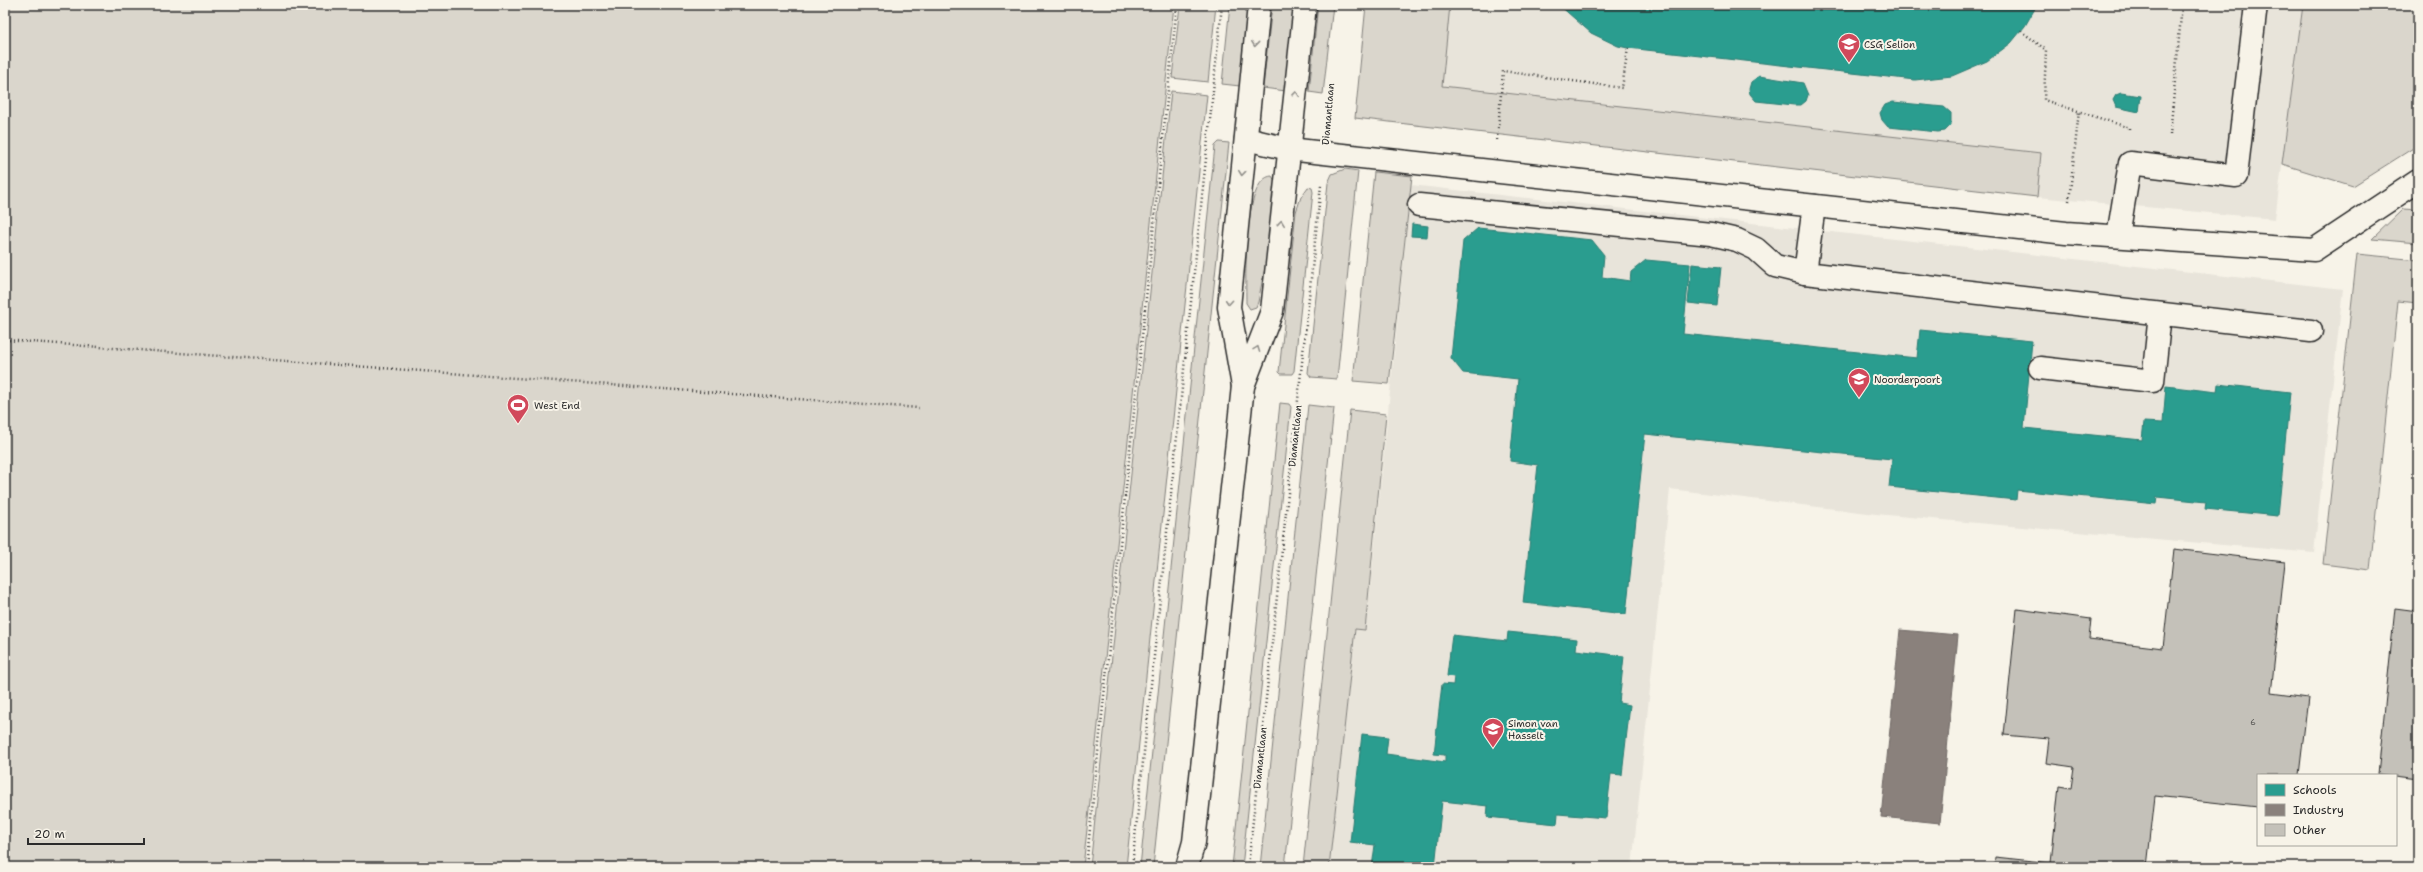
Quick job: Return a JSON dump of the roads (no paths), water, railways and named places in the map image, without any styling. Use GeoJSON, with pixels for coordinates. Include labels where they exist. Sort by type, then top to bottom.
{"type":"FeatureCollection","features":[{"type":"Feature","properties":{"kind":"street"},"geometry":{"type":"LineString","coordinates":[[1243,386],[1229,307],[1259,5]]}},
{"type":"Feature","properties":{"kind":"street"},"geometry":{"type":"LineString","coordinates":[[1187,867],[1194,842],[1243,386],[1272,311],[1305,5]]}},
{"type":"Feature","properties":{"kind":"street"},"geometry":{"type":"LineString","coordinates":[[2118,236],[2130,163],[2236,176],[2256,5]]}},
{"type":"Feature","properties":{"kind":"street"},"geometry":{"type":"LineString","coordinates":[[1246,139],[1289,149],[2066,233],[2314,250],[2418,181]]}},
{"type":"Feature","properties":{"kind":"street"},"geometry":{"type":"LineString","coordinates":[[1419,205],[1710,234],[1737,240],[1756,249],[1774,266],[1805,274],[2312,332]]}},
{"type":"Feature","properties":{"kind":"street"},"geometry":{"type":"LineString","coordinates":[[1805,274],[1814,206]]}},
{"type":"Feature","properties":{"kind":"street"},"geometry":{"type":"LineString","coordinates":[[2040,368],[2153,381],[2160,314]]}},
{"type":"Feature","properties":{"kind":"street"},"geometry":{"type":"LineString","coordinates":[[1194,842],[1197,867]]}},
{"type":"Feature","properties":{"kind":"place","name":"CSG Selion"},"geometry":{"type":"Point","coordinates":[1849,64]}},
{"type":"Feature","properties":{"kind":"place","name":"Noorderpoort"},"geometry":{"type":"Point","coordinates":[1859,398]}},
{"type":"Feature","properties":{"kind":"place","name":"West End"},"geometry":{"type":"Point","coordinates":[518,424]}},
{"type":"Feature","properties":{"kind":"place","name":"Simon van Hasselt"},"geometry":{"type":"Point","coordinates":[1493,748]}}]}
